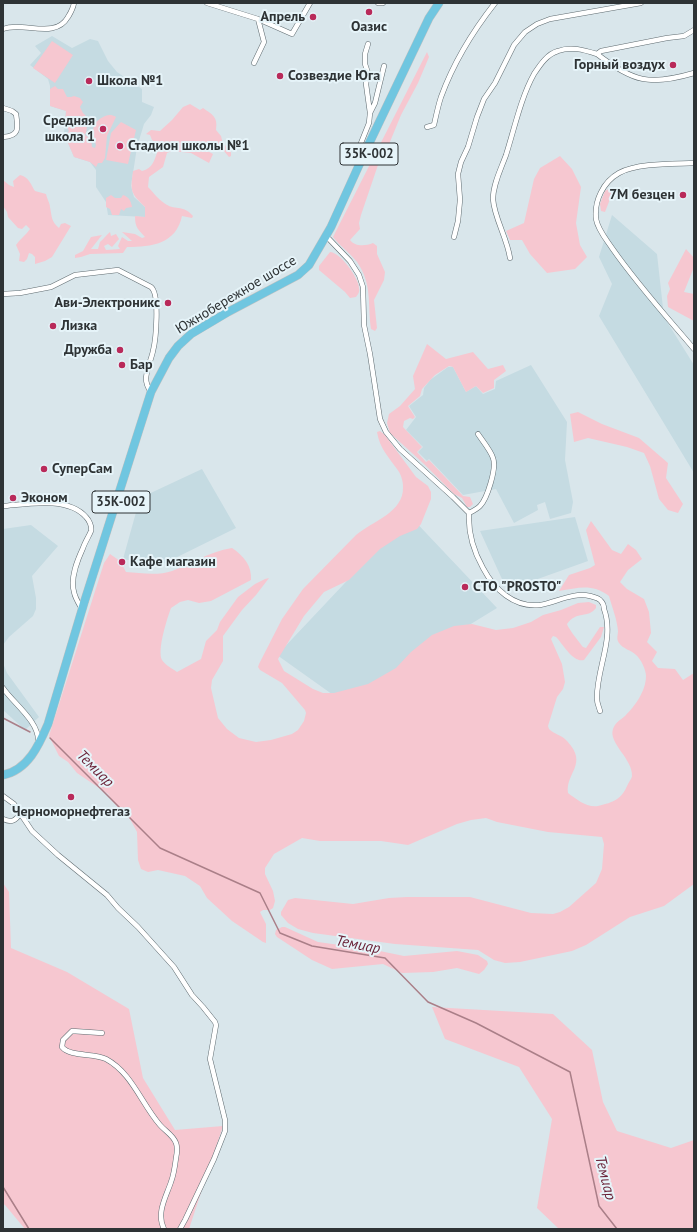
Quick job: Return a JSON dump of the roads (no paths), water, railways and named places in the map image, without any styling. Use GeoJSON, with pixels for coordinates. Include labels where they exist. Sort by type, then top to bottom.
{"type":"FeatureCollection","features":[{"type":"Feature","properties":{"kind":"highway","name":"Южнобережное шоссе"},"geometry":{"type":"LineString","coordinates":[[3,776],[20,768],[39,746],[50,716],[153,393],[169,358],[178,346],[191,334],[228,312],[298,275],[309,265],[331,227],[429,18],[439,3]]}},
{"type":"Feature","properties":{"kind":"highway","name":"Южнобережное шоссе"},"geometry":{"type":"LineString","coordinates":[[153,393],[172,358],[190,338],[300,278],[312,268],[330,238],[425,34],[442,3]]}},
{"type":"Feature","properties":{"kind":"street"},"geometry":{"type":"LineString","coordinates":[[3,29],[17,26],[38,29],[58,27],[65,23],[74,3]]}},
{"type":"Feature","properties":{"kind":"street"},"geometry":{"type":"LineString","coordinates":[[207,3],[212,6],[258,19],[292,34],[310,3]]}},
{"type":"Feature","properties":{"kind":"street"},"geometry":{"type":"LineString","coordinates":[[378,3],[383,3]]}},
{"type":"Feature","properties":{"kind":"street"},"geometry":{"type":"LineString","coordinates":[[427,127],[434,125],[440,98],[451,72],[495,3]]}},
{"type":"Feature","properties":{"kind":"street"},"geometry":{"type":"LineString","coordinates":[[454,237],[458,220],[460,200],[458,174],[461,162],[468,147],[484,100],[495,83],[514,45],[525,32],[537,24],[550,19],[641,3]]}},
{"type":"Feature","properties":{"kind":"street"},"geometry":{"type":"LineString","coordinates":[[254,63],[264,42],[258,19]]}},
{"type":"Feature","properties":{"kind":"street"},"geometry":{"type":"LineString","coordinates":[[596,54],[601,51],[684,36],[694,30]]}},
{"type":"Feature","properties":{"kind":"street"},"geometry":{"type":"LineString","coordinates":[[365,152],[359,148],[369,123],[370,113],[366,84],[368,73],[365,64],[365,54],[368,44]]}},
{"type":"Feature","properties":{"kind":"street"},"geometry":{"type":"LineString","coordinates":[[510,258],[504,232],[495,211],[493,198],[497,179],[528,86],[548,56],[557,51],[571,48],[596,54],[612,65],[639,79],[652,81],[666,80],[694,73]]}},
{"type":"Feature","properties":{"kind":"street"},"geometry":{"type":"LineString","coordinates":[[370,113],[375,103],[384,66]]}},
{"type":"Feature","properties":{"kind":"street"},"geometry":{"type":"LineString","coordinates":[[3,108],[16,114],[18,128],[12,136],[3,137]]}},
{"type":"Feature","properties":{"kind":"street"},"geometry":{"type":"LineString","coordinates":[[694,163],[635,168],[620,172],[611,179],[602,190],[596,204],[596,220],[600,232],[627,270],[694,349]]}},
{"type":"Feature","properties":{"kind":"street"},"geometry":{"type":"LineString","coordinates":[[330,238],[350,261],[359,275],[363,287],[364,325],[380,419],[386,432],[400,449],[469,513],[469,522],[477,558],[486,575],[498,589],[511,600],[526,605],[540,604],[568,597],[585,595],[595,597],[602,601],[608,627],[597,700],[600,711]]}},
{"type":"Feature","properties":{"kind":"street"},"geometry":{"type":"LineString","coordinates":[[3,294],[20,293],[51,287],[75,275],[118,270],[151,287],[154,289],[156,296],[155,338],[146,379],[148,387],[153,393]]}},
{"type":"Feature","properties":{"kind":"street"},"geometry":{"type":"LineString","coordinates":[[469,513],[480,507],[485,499],[494,466],[493,458],[478,434]]}},
{"type":"Feature","properties":{"kind":"street"},"geometry":{"type":"LineString","coordinates":[[3,506],[43,503],[60,504],[74,508],[83,513],[89,520],[91,530],[78,558],[72,582],[74,594],[84,610]]}},
{"type":"Feature","properties":{"kind":"street"},"geometry":{"type":"LineString","coordinates":[[3,688],[19,705],[37,730],[39,746]]}},
{"type":"Feature","properties":{"kind":"street"},"geometry":{"type":"LineString","coordinates":[[3,796],[14,804],[32,831],[58,855],[107,895],[138,927],[172,965],[192,995],[215,1022],[216,1025],[210,1059],[224,1120],[225,1131],[214,1159],[180,1229]]}},
{"type":"Feature","properties":{"kind":"street"},"geometry":{"type":"LineString","coordinates":[[3,820],[11,822],[14,821],[21,813]]}},
{"type":"Feature","properties":{"kind":"street"},"geometry":{"type":"LineString","coordinates":[[102,1033],[72,1031],[63,1040],[62,1047],[68,1052],[100,1056],[115,1065],[126,1075],[159,1125],[174,1139],[177,1149],[175,1169],[161,1213],[164,1229]]}},
{"type":"Feature","properties":{"kind":"waterway","name":"Темиар"},"geometry":{"type":"LineString","coordinates":[[3,718],[30,732]]}},
{"type":"Feature","properties":{"kind":"waterway","name":"Темиар"},"geometry":{"type":"LineString","coordinates":[[50,738],[160,848],[260,893],[280,933],[312,946],[385,958],[428,1002],[476,1023],[570,1072],[599,1206],[617,1229]]}},
{"type":"Feature","properties":{"kind":"waterway"},"geometry":{"type":"LineString","coordinates":[[3,1187],[29,1229]]}},
{"type":"Feature","properties":{"kind":"place","name":"Оазис"},"geometry":{"type":"Point","coordinates":[369,12]}},
{"type":"Feature","properties":{"kind":"place","name":"Апрель"},"geometry":{"type":"Point","coordinates":[313,17]}},
{"type":"Feature","properties":{"kind":"place","name":"Горный воздух"},"geometry":{"type":"Point","coordinates":[673,65]}},
{"type":"Feature","properties":{"kind":"place","name":"Созвездие Юга"},"geometry":{"type":"Point","coordinates":[280,76]}},
{"type":"Feature","properties":{"kind":"place","name":"Школа №1"},"geometry":{"type":"Point","coordinates":[89,81]}},
{"type":"Feature","properties":{"kind":"place","name":"Средняя школа 1"},"geometry":{"type":"Point","coordinates":[103,129]}},
{"type":"Feature","properties":{"kind":"place","name":"Стадион школы №1"},"geometry":{"type":"Point","coordinates":[120,146]}},
{"type":"Feature","properties":{"kind":"place","name":"7М безцен"},"geometry":{"type":"Point","coordinates":[683,195]}},
{"type":"Feature","properties":{"kind":"place","name":"Ави-Электроникс"},"geometry":{"type":"Point","coordinates":[168,303]}},
{"type":"Feature","properties":{"kind":"place","name":"Лизка"},"geometry":{"type":"Point","coordinates":[53,326]}},
{"type":"Feature","properties":{"kind":"place","name":"Дружба"},"geometry":{"type":"Point","coordinates":[120,350]}},
{"type":"Feature","properties":{"kind":"place","name":"Бар"},"geometry":{"type":"Point","coordinates":[122,365]}},
{"type":"Feature","properties":{"kind":"place","name":"СуперСам"},"geometry":{"type":"Point","coordinates":[44,469]}},
{"type":"Feature","properties":{"kind":"place","name":"Эконом"},"geometry":{"type":"Point","coordinates":[13,498]}},
{"type":"Feature","properties":{"kind":"place","name":"Кафе магазин"},"geometry":{"type":"Point","coordinates":[122,562]}},
{"type":"Feature","properties":{"kind":"place","name":"СТО \"PROSTO\""},"geometry":{"type":"Point","coordinates":[465,587]}},
{"type":"Feature","properties":{"kind":"place","name":"Черноморнефтегаз"},"geometry":{"type":"Point","coordinates":[71,797]}}]}
